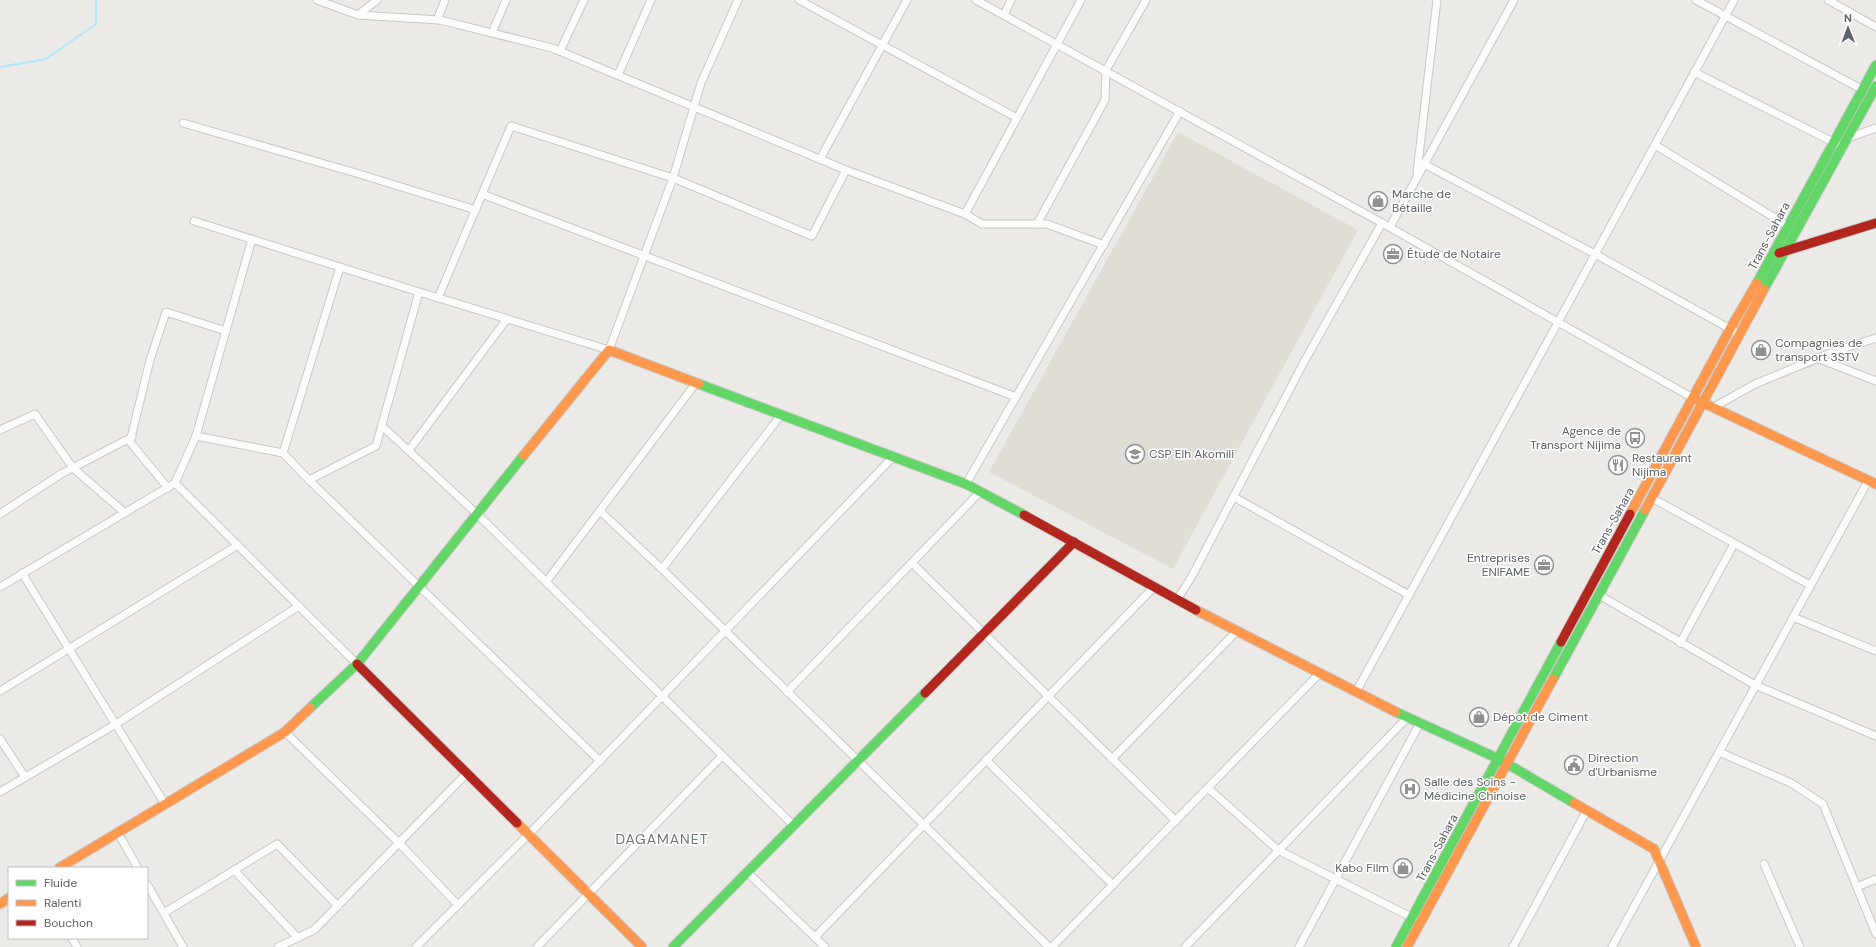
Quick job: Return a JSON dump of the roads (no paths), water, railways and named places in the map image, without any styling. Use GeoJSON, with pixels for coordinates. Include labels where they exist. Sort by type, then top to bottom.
{"type":"FeatureCollection","features":[{"type":"Feature","properties":{"kind":"street"},"geometry":{"type":"LineString","coordinates":[[317,0],[358,15],[437,20],[560,51],[846,170],[965,214],[982,224],[1046,224],[1104,245]]}},
{"type":"Feature","properties":{"kind":"street"},"geometry":{"type":"LineString","coordinates":[[358,15],[377,0]]}},
{"type":"Feature","properties":{"kind":"street"},"geometry":{"type":"LineString","coordinates":[[437,20],[445,0]]}},
{"type":"Feature","properties":{"kind":"street"},"geometry":{"type":"LineString","coordinates":[[492,33],[506,0]]}},
{"type":"Feature","properties":{"kind":"street"},"geometry":{"type":"LineString","coordinates":[[560,51],[584,0]]}},
{"type":"Feature","properties":{"kind":"street"},"geometry":{"type":"LineString","coordinates":[[618,75],[651,0]]}},
{"type":"Feature","properties":{"kind":"street"},"geometry":{"type":"LineString","coordinates":[[61,867],[285,732],[357,664],[609,350],[673,178],[701,83],[738,0]]}},
{"type":"Feature","properties":{"kind":"street"},"geometry":{"type":"LineString","coordinates":[[799,0],[1017,118]]}},
{"type":"Feature","properties":{"kind":"street"},"geometry":{"type":"LineString","coordinates":[[820,159],[907,0]]}},
{"type":"Feature","properties":{"kind":"street"},"geometry":{"type":"LineString","coordinates":[[976,0],[1390,227],[1693,398],[1872,482],[1792,617],[1612,947]]}},
{"type":"Feature","properties":{"kind":"street"},"geometry":{"type":"LineString","coordinates":[[1004,15],[1011,0]]}},
{"type":"Feature","properties":{"kind":"street"},"geometry":{"type":"LineString","coordinates":[[965,214],[1081,0]]}},
{"type":"Feature","properties":{"kind":"street"},"geometry":{"type":"LineString","coordinates":[[1037,224],[1105,100],[1106,70],[1146,0]]}},
{"type":"Feature","properties":{"kind":"street"},"geometry":{"type":"LineString","coordinates":[[1416,178],[1437,0]]}},
{"type":"Feature","properties":{"kind":"street"},"geometry":{"type":"LineString","coordinates":[[1390,227],[1514,0]]}},
{"type":"Feature","properties":{"kind":"street"},"geometry":{"type":"LineString","coordinates":[[1696,0],[1863,90]]}},
{"type":"Feature","properties":{"kind":"street"},"geometry":{"type":"LineString","coordinates":[[1356,692],[1734,0]]}},
{"type":"Feature","properties":{"kind":"street"},"geometry":{"type":"LineString","coordinates":[[1828,0],[1876,27]]}},
{"type":"Feature","properties":{"kind":"street","name":"Trans-Sahara"},"geometry":{"type":"LineString","coordinates":[[1396,947],[1499,759],[1730,329],[1774,254],[1833,142],[1876,65]]}},
{"type":"Feature","properties":{"kind":"street"},"geometry":{"type":"LineString","coordinates":[[1694,72],[1843,148]]}},
{"type":"Feature","properties":{"kind":"street","name":"Trans-Sahara"},"geometry":{"type":"LineString","coordinates":[[1407,947],[1652,498],[1702,401],[1876,86]]}},
{"type":"Feature","properties":{"kind":"street"},"geometry":{"type":"LineString","coordinates":[[966,484],[1180,111]]}},
{"type":"Feature","properties":{"kind":"street"},"geometry":{"type":"LineString","coordinates":[[183,123],[356,173],[476,210]]}},
{"type":"Feature","properties":{"kind":"street"},"geometry":{"type":"LineString","coordinates":[[438,298],[511,126],[673,178],[812,236],[846,170]]}},
{"type":"Feature","properties":{"kind":"street"},"geometry":{"type":"LineString","coordinates":[[1848,138],[1876,128]]}},
{"type":"Feature","properties":{"kind":"street"},"geometry":{"type":"LineString","coordinates":[[1655,145],[1788,226]]}},
{"type":"Feature","properties":{"kind":"street"},"geometry":{"type":"LineString","coordinates":[[1424,164],[1595,254],[1739,334]]}},
{"type":"Feature","properties":{"kind":"street"},"geometry":{"type":"LineString","coordinates":[[482,194],[1016,398]]}},
{"type":"Feature","properties":{"kind":"street"},"geometry":{"type":"LineString","coordinates":[[194,221],[609,350],[966,484],[1074,542],[1177,600],[1407,718],[1499,759],[1654,849],[1696,947]]}},
{"type":"Feature","properties":{"kind":"street"},"geometry":{"type":"LineString","coordinates":[[1177,600],[1192,576],[1304,362],[1382,223]]}},
{"type":"Feature","properties":{"kind":"street"},"geometry":{"type":"LineString","coordinates":[[1774,254],[1876,223]]}},
{"type":"Feature","properties":{"kind":"street"},"geometry":{"type":"LineString","coordinates":[[0,587],[175,483],[196,436],[252,239]]}},
{"type":"Feature","properties":{"kind":"street"},"geometry":{"type":"LineString","coordinates":[[283,453],[340,267]]}},
{"type":"Feature","properties":{"kind":"street"},"geometry":{"type":"LineString","coordinates":[[309,480],[376,446],[419,292]]}},
{"type":"Feature","properties":{"kind":"street"},"geometry":{"type":"LineString","coordinates":[[168,488],[130,442],[150,360],[166,312],[226,331]]}},
{"type":"Feature","properties":{"kind":"street"},"geometry":{"type":"LineString","coordinates":[[409,450],[507,319]]}},
{"type":"Feature","properties":{"kind":"street"},"geometry":{"type":"LineString","coordinates":[[1714,407],[1755,384],[1817,358],[1876,338]]}},
{"type":"Feature","properties":{"kind":"street"},"geometry":{"type":"LineString","coordinates":[[1817,358],[1876,381]]}},
{"type":"Feature","properties":{"kind":"street"},"geometry":{"type":"LineString","coordinates":[[546,582],[696,383]]}},
{"type":"Feature","properties":{"kind":"street"},"geometry":{"type":"LineString","coordinates":[[0,430],[35,414],[73,468],[125,513]]}},
{"type":"Feature","properties":{"kind":"street"},"geometry":{"type":"LineString","coordinates":[[662,569],[781,415]]}},
{"type":"Feature","properties":{"kind":"street"},"geometry":{"type":"LineString","coordinates":[[382,426],[477,514],[793,825]]}},
{"type":"Feature","properties":{"kind":"street"},"geometry":{"type":"LineString","coordinates":[[196,436],[283,453],[309,480],[600,761]]}},
{"type":"Feature","properties":{"kind":"street"},"geometry":{"type":"LineString","coordinates":[[0,514],[73,468],[132,437]]}},
{"type":"Feature","properties":{"kind":"street"},"geometry":{"type":"LineString","coordinates":[[416,947],[529,834],[893,457]]}},
{"type":"Feature","properties":{"kind":"street"},"geometry":{"type":"LineString","coordinates":[[1661,458],[1670,463]]}},
{"type":"Feature","properties":{"kind":"street"},"geometry":{"type":"LineString","coordinates":[[175,483],[642,947]]}},
{"type":"Feature","properties":{"kind":"street"},"geometry":{"type":"LineString","coordinates":[[787,692],[980,492]]}},
{"type":"Feature","properties":{"kind":"street"},"geometry":{"type":"LineString","coordinates":[[1234,497],[1409,595]]}},
{"type":"Feature","properties":{"kind":"street"},"geometry":{"type":"LineString","coordinates":[[1652,498],[1810,585]]}},
{"type":"Feature","properties":{"kind":"street"},"geometry":{"type":"LineString","coordinates":[[600,511],[662,569],[1049,947]]}},
{"type":"Feature","properties":{"kind":"street"},"geometry":{"type":"LineString","coordinates":[[672,947],[1074,542]]}},
{"type":"Feature","properties":{"kind":"street"},"geometry":{"type":"LineString","coordinates":[[1680,643],[1734,544]]}},
{"type":"Feature","properties":{"kind":"street"},"geometry":{"type":"LineString","coordinates":[[0,691],[238,545]]}},
{"type":"Feature","properties":{"kind":"street"},"geometry":{"type":"LineString","coordinates":[[912,563],[1176,821]]}},
{"type":"Feature","properties":{"kind":"street"},"geometry":{"type":"LineString","coordinates":[[22,574],[165,804]]}},
{"type":"Feature","properties":{"kind":"street"},"geometry":{"type":"LineString","coordinates":[[815,937],[1154,587]]}},
{"type":"Feature","properties":{"kind":"street"},"geometry":{"type":"LineString","coordinates":[[1599,595],[1755,685],[1876,736]]}},
{"type":"Feature","properties":{"kind":"street"},"geometry":{"type":"LineString","coordinates":[[0,792],[116,724],[299,606]]}},
{"type":"Feature","properties":{"kind":"street"},"geometry":{"type":"LineString","coordinates":[[1792,617],[1876,651]]}},
{"type":"Feature","properties":{"kind":"street"},"geometry":{"type":"LineString","coordinates":[[1112,759],[1237,630]]}},
{"type":"Feature","properties":{"kind":"street"},"geometry":{"type":"LineString","coordinates":[[1052,947],[1320,673]]}},
{"type":"Feature","properties":{"kind":"street"},"geometry":{"type":"LineString","coordinates":[[1185,947],[1407,718]]}},
{"type":"Feature","properties":{"kind":"street"},"geometry":{"type":"LineString","coordinates":[[1298,947],[1420,723]]}},
{"type":"Feature","properties":{"kind":"street"},"geometry":{"type":"LineString","coordinates":[[285,732],[398,843],[458,905]]}},
{"type":"Feature","properties":{"kind":"street"},"geometry":{"type":"LineString","coordinates":[[0,739],[25,777]]}},
{"type":"Feature","properties":{"kind":"street"},"geometry":{"type":"LineString","coordinates":[[1719,752],[1791,783],[1823,804],[1876,934]]}},
{"type":"Feature","properties":{"kind":"street"},"geometry":{"type":"LineString","coordinates":[[537,947],[722,756]]}},
{"type":"Feature","properties":{"kind":"street"},"geometry":{"type":"LineString","coordinates":[[986,760],[1113,885]]}},
{"type":"Feature","properties":{"kind":"street"},"geometry":{"type":"LineString","coordinates":[[279,947],[314,930],[467,773]]}},
{"type":"Feature","properties":{"kind":"street"},"geometry":{"type":"LineString","coordinates":[[1208,788],[1278,850],[1413,918]]}},
{"type":"Feature","properties":{"kind":"street"},"geometry":{"type":"LineString","coordinates":[[1513,947],[1587,810]]}},
{"type":"Feature","properties":{"kind":"street"},"geometry":{"type":"LineString","coordinates":[[118,833],[137,867]]}},
{"type":"Feature","properties":{"kind":"street"},"geometry":{"type":"LineString","coordinates":[[164,914],[277,844],[338,906]]}},
{"type":"Feature","properties":{"kind":"street"},"geometry":{"type":"LineString","coordinates":[[1764,864],[1800,947]]}},
{"type":"Feature","properties":{"kind":"street"},"geometry":{"type":"LineString","coordinates":[[234,870],[298,938]]}},
{"type":"Feature","properties":{"kind":"street"},"geometry":{"type":"LineString","coordinates":[[747,872],[825,947]]}},
{"type":"Feature","properties":{"kind":"street"},"geometry":{"type":"LineString","coordinates":[[1857,887],[1876,879]]}},
{"type":"Feature","properties":{"kind":"street"},"geometry":{"type":"LineString","coordinates":[[148,886],[183,947]]}},
{"type":"Feature","properties":{"kind":"waterway"},"geometry":{"type":"LineString","coordinates":[[0,67],[46,59],[96,24],[96,0]]}},
{"type":"Feature","properties":{"kind":"place","name":"Marche de Bétaille"},"geometry":{"type":"Point","coordinates":[1378,201]}},
{"type":"Feature","properties":{"kind":"place","name":"Étude de Notaire"},"geometry":{"type":"Point","coordinates":[1393,254]}},
{"type":"Feature","properties":{"kind":"place","name":"Compagnies de transport 3STV"},"geometry":{"type":"Point","coordinates":[1761,350]}},
{"type":"Feature","properties":{"kind":"place","name":"Agence de Transport Nijima"},"geometry":{"type":"Point","coordinates":[1635,438]}},
{"type":"Feature","properties":{"kind":"place","name":"CSP Elh Akomili"},"geometry":{"type":"Point","coordinates":[1135,454]}},
{"type":"Feature","properties":{"kind":"place","name":"Restaurant Nijima"},"geometry":{"type":"Point","coordinates":[1618,465]}},
{"type":"Feature","properties":{"kind":"place","name":"Entreprises ENIFAME"},"geometry":{"type":"Point","coordinates":[1544,565]}},
{"type":"Feature","properties":{"kind":"place","name":"Dépot de Ciment"},"geometry":{"type":"Point","coordinates":[1479,717]}},
{"type":"Feature","properties":{"kind":"place","name":"Direction d'Urbanisme"},"geometry":{"type":"Point","coordinates":[1574,765]}},
{"type":"Feature","properties":{"kind":"place","name":"Salle des Soins - Médicine Chinoise"},"geometry":{"type":"Point","coordinates":[1410,789]}},
{"type":"Feature","properties":{"kind":"place","name":"Kabo Film"},"geometry":{"type":"Point","coordinates":[1403,868]}},
{"type":"Feature","properties":{"kind":"district","name":"DAGAMANET"},"geometry":{"type":"Point","coordinates":[662,839]}}]}
